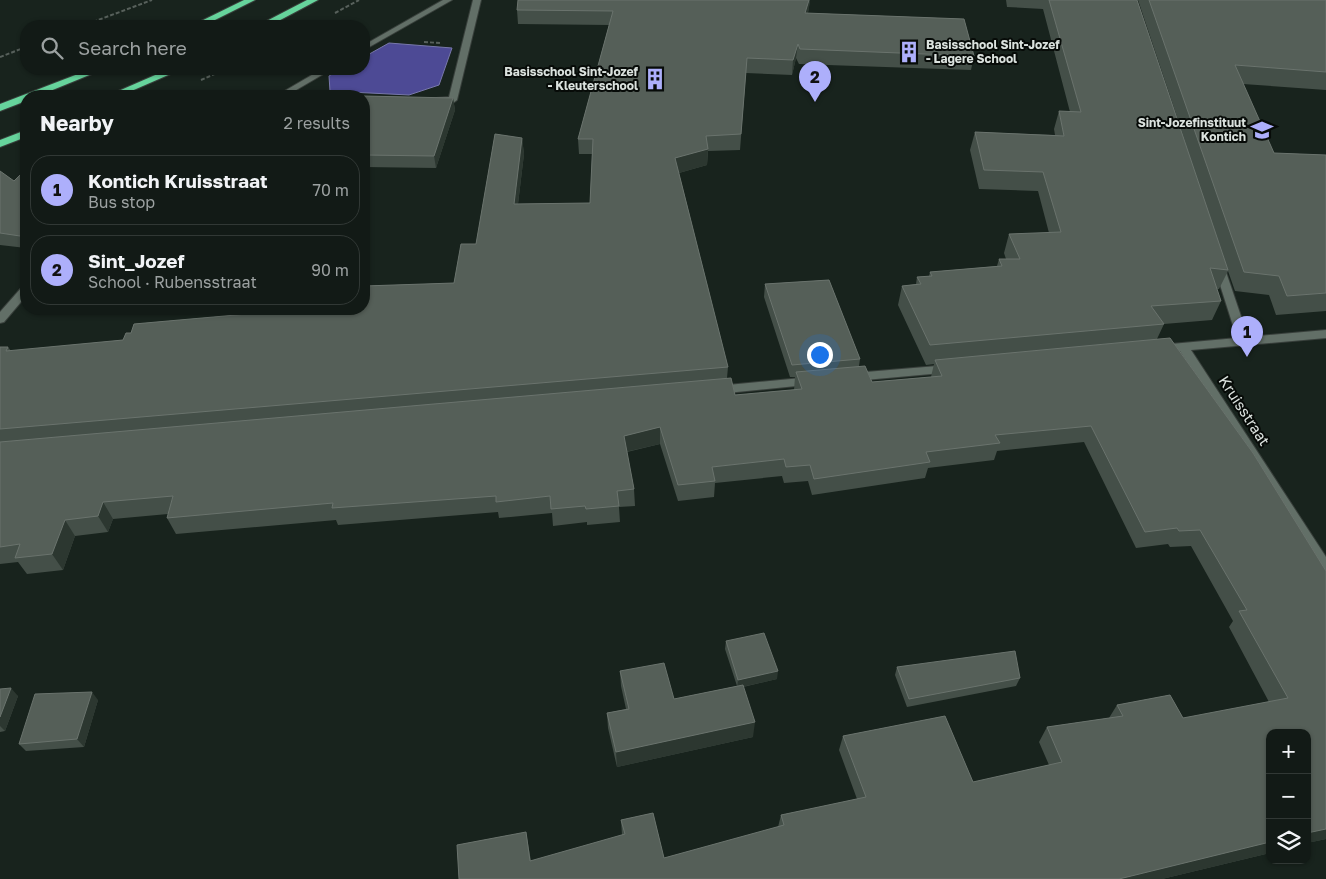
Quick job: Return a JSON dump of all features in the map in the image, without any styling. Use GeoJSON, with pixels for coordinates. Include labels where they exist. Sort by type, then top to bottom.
{"type":"FeatureCollection","features":[{"type":"Feature","properties":{"kind":"highway"},"geometry":{"type":"LineString","coordinates":[[209,20],[251,0]]}},
{"type":"Feature","properties":{"kind":"highway"},"geometry":{"type":"LineString","coordinates":[[274,20],[314,0]]}},
{"type":"Feature","properties":{"kind":"highway"},"geometry":{"type":"LineString","coordinates":[[46,90],[84,75]]}},
{"type":"Feature","properties":{"kind":"highway"},"geometry":{"type":"LineString","coordinates":[[126,90],[163,75]]}},
{"type":"Feature","properties":{"kind":"highway"},"geometry":{"type":"LineString","coordinates":[[0,108],[20,100]]}},
{"type":"Feature","properties":{"kind":"highway"},"geometry":{"type":"LineString","coordinates":[[0,144],[20,136]]}},
{"type":"Feature","properties":{"kind":"street"},"geometry":{"type":"LineString","coordinates":[[370,45],[448,0]]}},
{"type":"Feature","properties":{"kind":"street"},"geometry":{"type":"LineString","coordinates":[[434,100],[454,100],[478,0]]}},
{"type":"Feature","properties":{"kind":"street"},"geometry":{"type":"LineString","coordinates":[[291,90],[317,75]]}},
{"type":"Feature","properties":{"kind":"street"},"geometry":{"type":"LineString","coordinates":[[1216,258],[1244,342]]}},
{"type":"Feature","properties":{"kind":"street"},"geometry":{"type":"LineString","coordinates":[[0,320],[20,296]]}},
{"type":"Feature","properties":{"kind":"street"},"geometry":{"type":"LineString","coordinates":[[1144,351],[1326,334]]}},
{"type":"Feature","properties":{"kind":"street","name":"Kruisstraat"},"geometry":{"type":"LineString","coordinates":[[1183,347],[1298,522],[1326,569]]}},
{"type":"Feature","properties":{"kind":"street"},"geometry":{"type":"LineString","coordinates":[[710,390],[966,367]]}},
{"type":"Feature","properties":{"kind":"path"},"geometry":{"type":"LineString","coordinates":[[98,20],[152,0]]}},
{"type":"Feature","properties":{"kind":"path"},"geometry":{"type":"LineString","coordinates":[[0,57],[20,49]]}},
{"type":"Feature","properties":{"kind":"shaded area"},"geometry":{"type":"Polygon","coordinates":[[[389,43],[452,48],[439,85],[409,95],[370,93],[370,90],[330,90],[329,76],[331,75],[370,75],[370,54],[389,43]]]}},
{"type":"Feature","properties":{"kind":"building"},"geometry":{"type":"Polygon","coordinates":[[[518,0],[809,0],[805,13],[964,19],[974,56],[800,49],[798,44],[793,60],[747,58],[741,134],[706,136],[708,149],[675,158],[728,367],[0,429],[0,347],[8,347],[6,351],[123,340],[126,333],[131,333],[134,324],[236,315],[370,315],[370,286],[454,283],[461,244],[476,244],[495,134],[522,138],[514,204],[590,203],[593,139],[578,139],[613,11],[517,10],[518,0]]]}},
{"type":"Feature","properties":{"kind":"building"},"geometry":{"type":"Polygon","coordinates":[[[1049,0],[1137,0],[1228,270],[1210,268],[1221,301],[1151,306],[1164,324],[930,345],[902,286],[921,284],[917,277],[932,276],[930,272],[1002,266],[999,259],[1020,259],[1009,234],[1061,232],[1043,172],[984,170],[975,132],[1064,136],[1059,111],[1081,112],[1049,0]]]}},
{"type":"Feature","properties":{"kind":"building","name":"Sint-Jozefinstituut Kontich"},"geometry":{"type":"Polygon","coordinates":[[[1149,0],[1326,0],[1326,72],[1235,65],[1274,153],[1326,155],[1326,293],[1287,296],[1279,276],[1244,272],[1149,0]]]}},
{"type":"Feature","properties":{"kind":"building"},"geometry":{"type":"Polygon","coordinates":[[[370,96],[453,98],[434,156],[370,155],[370,96]]]}},
{"type":"Feature","properties":{"kind":"building"},"geometry":{"type":"Polygon","coordinates":[[[0,171],[14,181],[20,175],[20,236],[0,233],[0,171]]]}},
{"type":"Feature","properties":{"kind":"building"},"geometry":{"type":"Polygon","coordinates":[[[829,280],[860,359],[792,365],[765,284],[829,280]]]}},
{"type":"Feature","properties":{"kind":"building"},"geometry":{"type":"Polygon","coordinates":[[[1170,338],[1253,453],[1326,571],[1326,829],[1311,832],[1311,729],[1266,729],[1266,843],[1119,879],[459,879],[457,845],[526,832],[530,861],[625,834],[621,820],[653,813],[664,858],[784,825],[781,815],[866,797],[843,736],[945,716],[973,782],[1062,762],[1047,727],[1123,716],[1117,705],[1170,695],[1183,718],[1288,698],[1239,611],[1247,610],[1200,530],[1179,531],[1177,528],[1145,532],[1091,426],[995,435],[1000,443],[926,452],[930,462],[814,479],[810,465],[786,467],[784,459],[712,467],[715,481],[678,485],[660,427],[624,436],[634,489],[617,491],[619,506],[586,509],[585,506],[551,509],[550,496],[496,502],[496,496],[332,508],[333,503],[167,518],[173,496],[103,502],[98,516],[65,520],[52,554],[15,558],[20,544],[0,547],[0,442],[731,378],[735,395],[802,389],[796,372],[865,366],[872,382],[942,376],[935,360],[1170,338]]]}},
{"type":"Feature","properties":{"kind":"building"},"geometry":{"type":"Polygon","coordinates":[[[764,633],[778,671],[738,680],[726,641],[764,633]]]}},
{"type":"Feature","properties":{"kind":"building"},"geometry":{"type":"Polygon","coordinates":[[[1015,651],[1020,678],[909,699],[897,667],[1015,651]]]}},
{"type":"Feature","properties":{"kind":"building"},"geometry":{"type":"Polygon","coordinates":[[[664,663],[674,699],[743,685],[755,722],[616,752],[607,713],[629,709],[620,671],[664,663]]]}},
{"type":"Feature","properties":{"kind":"building"},"geometry":{"type":"Polygon","coordinates":[[[11,688],[0,717],[0,689],[11,688]]]}},
{"type":"Feature","properties":{"kind":"building"},"geometry":{"type":"Polygon","coordinates":[[[92,692],[77,739],[19,744],[35,694],[92,692]]]}},
{"type":"Feature","properties":{"kind":"place","name":"Basisschool Sint-Jozef - Lagere School"},"geometry":{"type":"Point","coordinates":[909,52]}},
{"type":"Feature","properties":{"kind":"place","name":"Basisschool Sint-Jozef - Kleuterschool"},"geometry":{"type":"Point","coordinates":[655,79]}},
{"type":"Feature","properties":{"kind":"place","name":"Sint_Jozef"},"geometry":{"type":"Point","coordinates":[815,102]}},
{"type":"Feature","properties":{"kind":"place","name":"Sint-Jozefinstituut Kontich"},"geometry":{"type":"Point","coordinates":[1262,130]}},
{"type":"Feature","properties":{"kind":"place","name":"Kontich Kruisstraat"},"geometry":{"type":"Point","coordinates":[1247,357]}}]}
